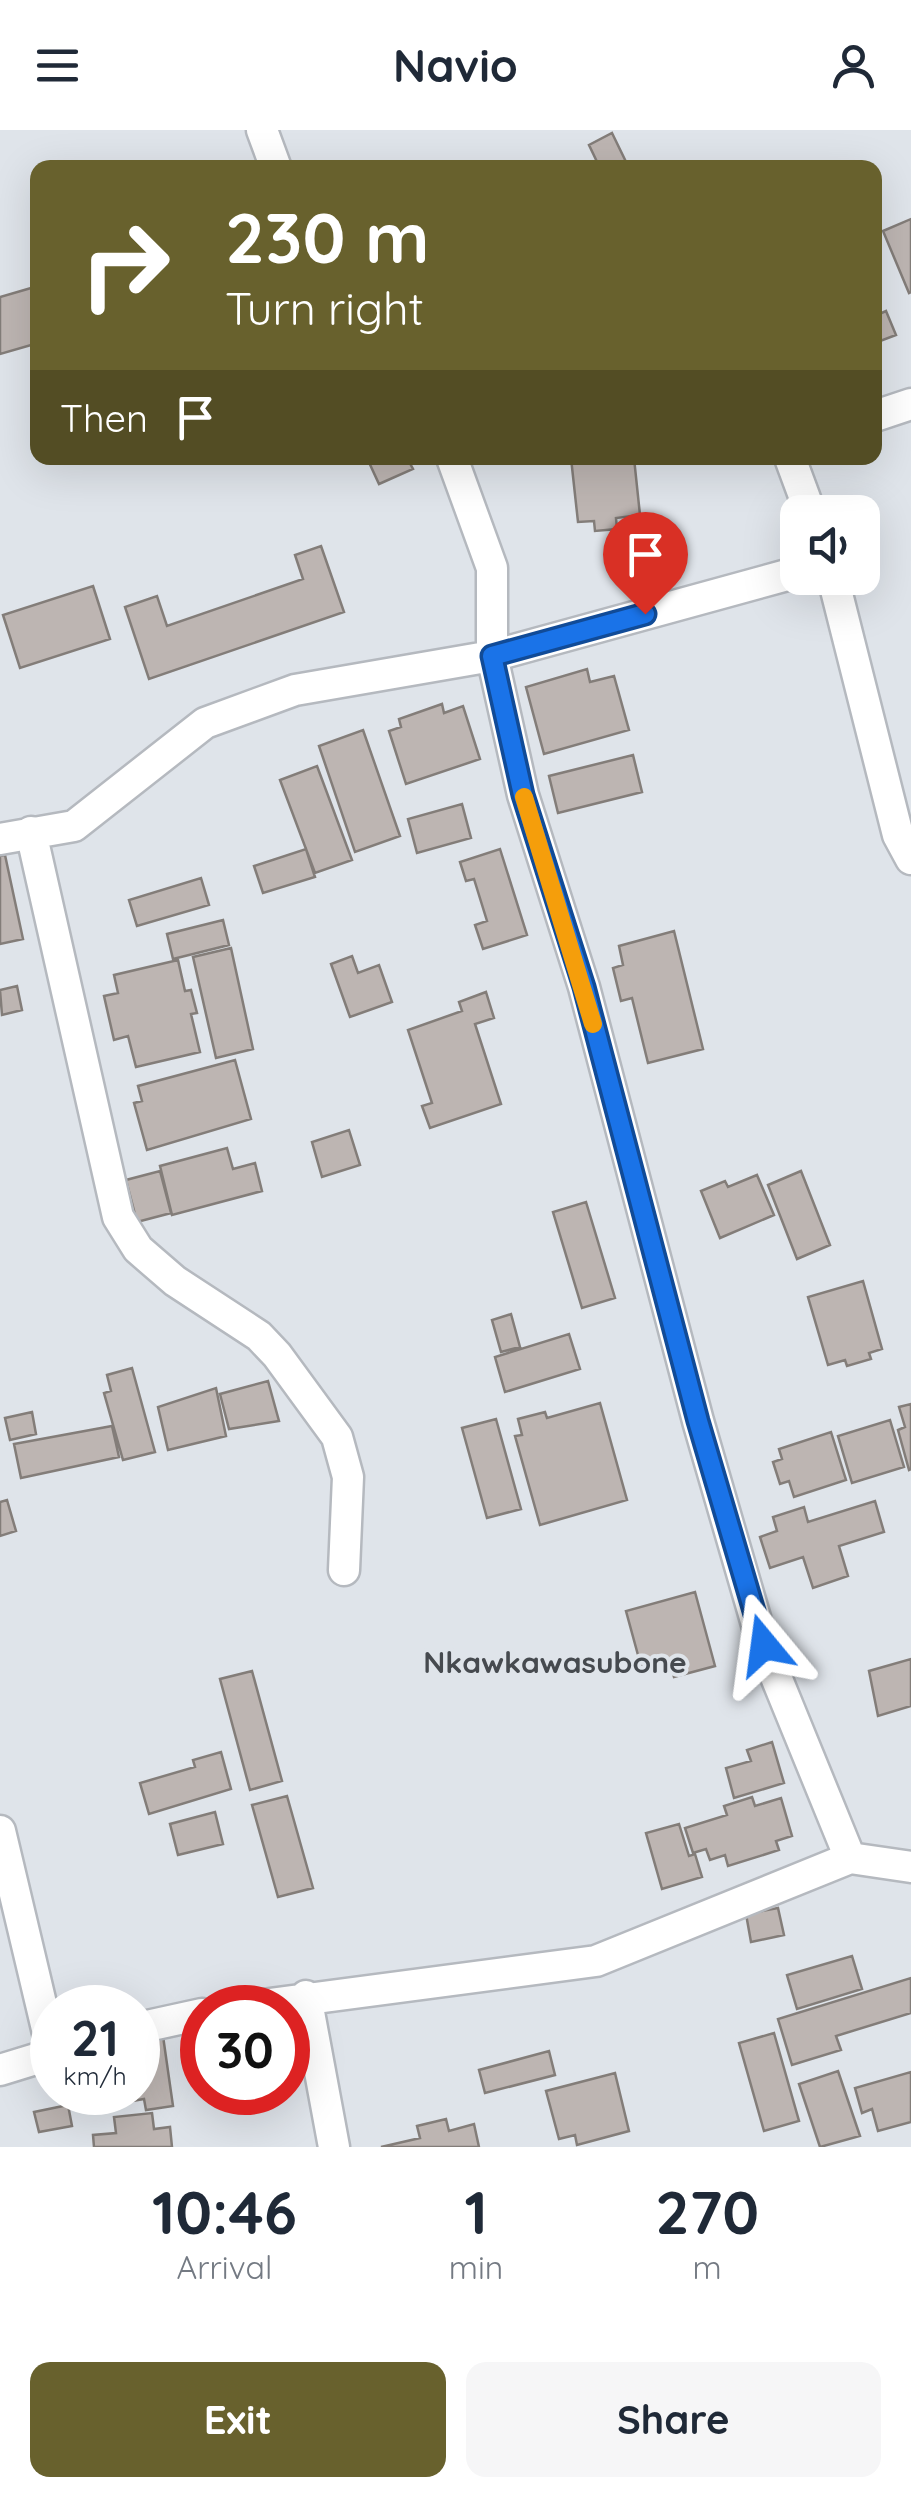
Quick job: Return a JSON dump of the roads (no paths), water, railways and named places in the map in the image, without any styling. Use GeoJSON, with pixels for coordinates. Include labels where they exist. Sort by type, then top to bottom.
{"type":"FeatureCollection","features":[{"type":"Feature","properties":{"kind":"street"},"geometry":{"type":"LineString","coordinates":[[262,130],[273,160]]}},
{"type":"Feature","properties":{"kind":"street"},"geometry":{"type":"LineString","coordinates":[[882,414],[911,404]]}},
{"type":"Feature","properties":{"kind":"street"},"geometry":{"type":"LineString","coordinates":[[455,465],[492,568],[492,656],[523,795],[584,987],[698,1421],[764,1645],[850,1858]]}},
{"type":"Feature","properties":{"kind":"street"},"geometry":{"type":"LineString","coordinates":[[793,465],[804,495]]}},
{"type":"Feature","properties":{"kind":"street"},"geometry":{"type":"LineString","coordinates":[[0,840],[74,826],[205,723],[295,690],[492,656],[780,577]]}},
{"type":"Feature","properties":{"kind":"street"},"geometry":{"type":"LineString","coordinates":[[836,595],[898,835],[911,859]]}},
{"type":"Feature","properties":{"kind":"street"},"geometry":{"type":"LineString","coordinates":[[31,832],[118,1217],[138,1249],[175,1281],[259,1336],[278,1355],[336,1437],[348,1477],[344,1570]]}},
{"type":"Feature","properties":{"kind":"street"},"geometry":{"type":"LineString","coordinates":[[0,1831],[36,1985]]}},
{"type":"Feature","properties":{"kind":"street"},"geometry":{"type":"LineString","coordinates":[[310,1996],[596,1961],[850,1858],[911,1867]]}},
{"type":"Feature","properties":{"kind":"street"},"geometry":{"type":"LineString","coordinates":[[310,2018],[334,2147]]}},
{"type":"Feature","properties":{"kind":"street"},"geometry":{"type":"LineString","coordinates":[[0,2070],[30,2060]]}},
{"type":"Feature","properties":{"kind":"district","name":"Nkawkawasubone"},"geometry":{"type":"Point","coordinates":[555,1662]}}]}
